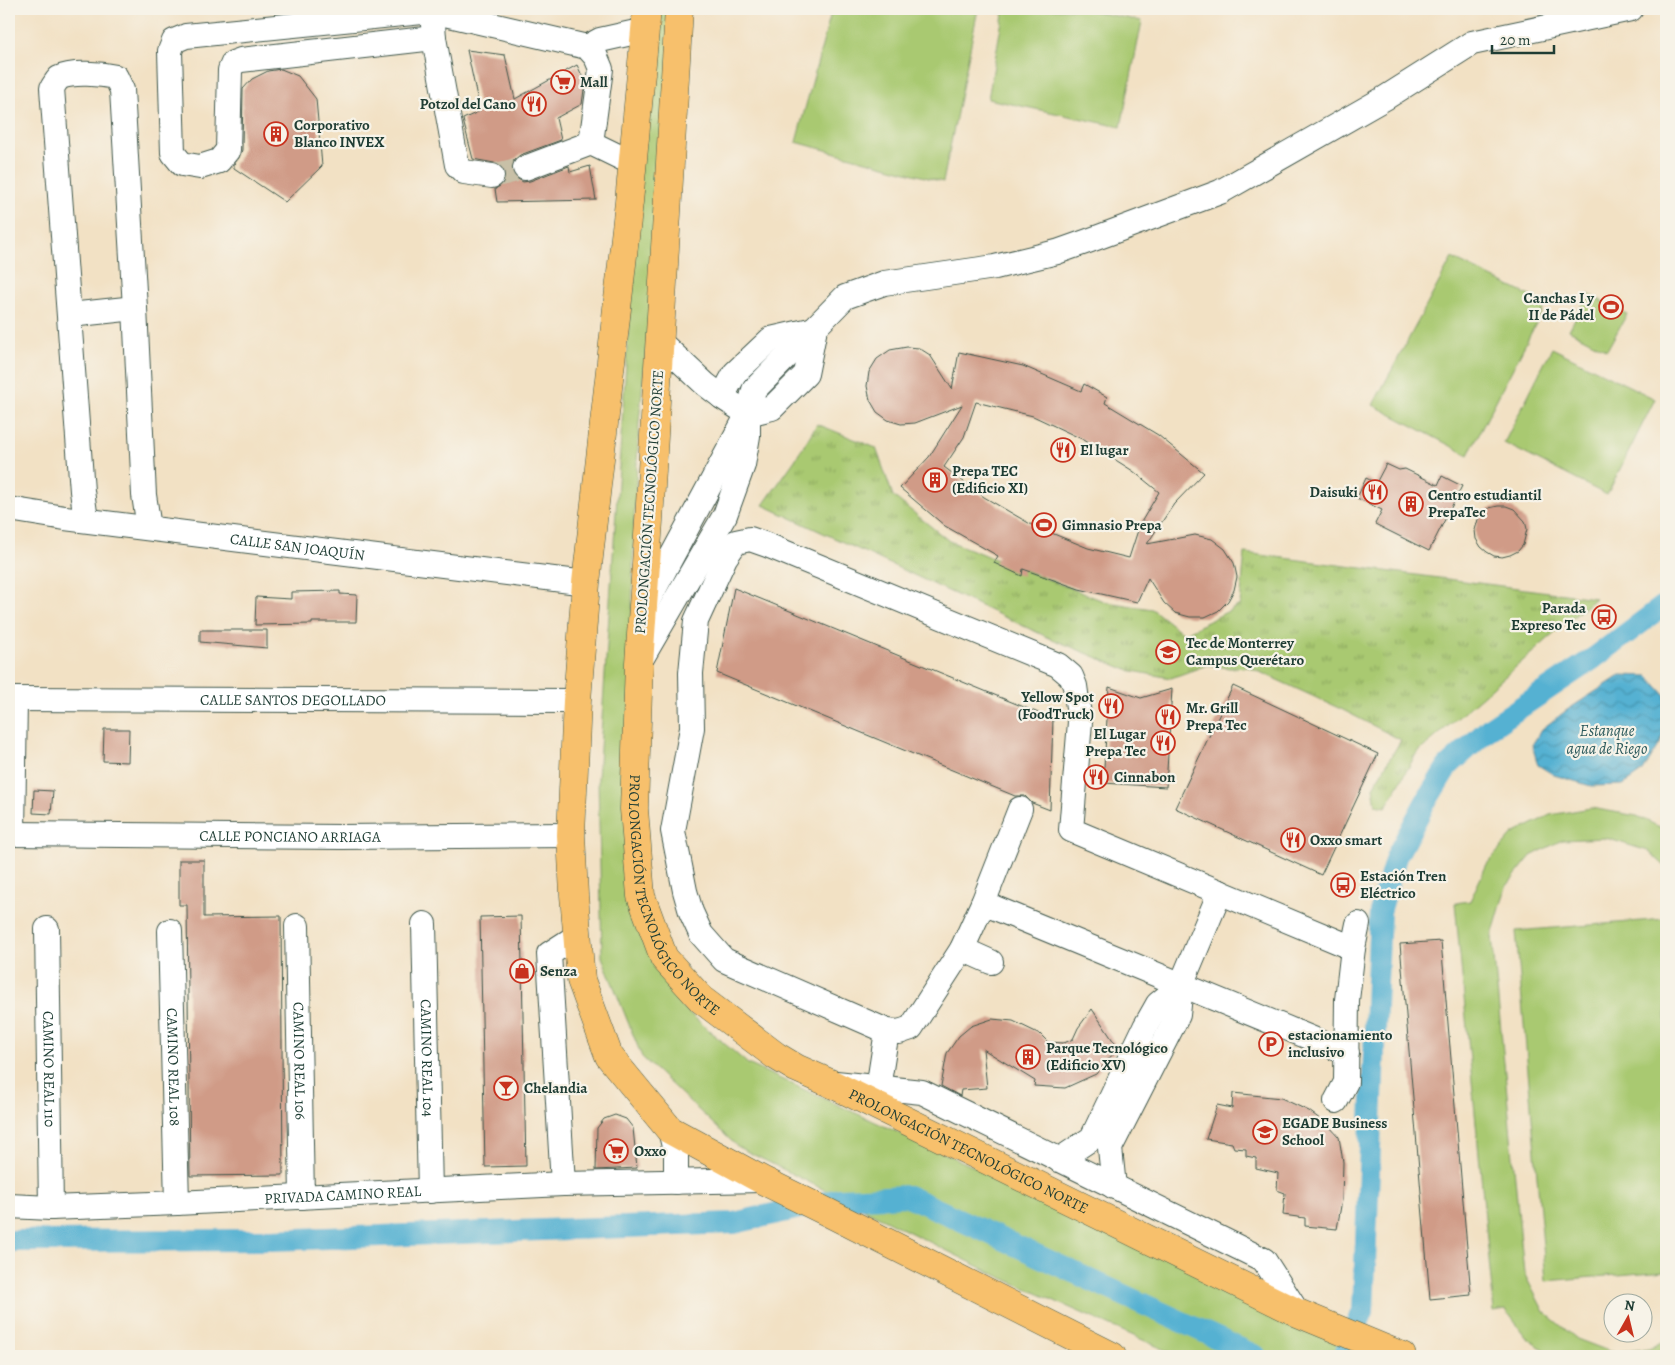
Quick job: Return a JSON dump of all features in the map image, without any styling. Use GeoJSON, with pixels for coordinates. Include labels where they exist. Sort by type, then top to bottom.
{"type":"FeatureCollection","features":[{"type":"Feature","properties":{"kind":"main road","name":"PROLONGACIÓN TECNOLÓGICO NORTE"},"geometry":{"type":"LineString","coordinates":[[679,9],[639,663],[634,809],[641,896],[664,958],[702,1000],[776,1056],[796,1068],[830,1082],[879,1097],[1298,1313],[1402,1356]]}},
{"type":"Feature","properties":{"kind":"main road"},"geometry":{"type":"LineString","coordinates":[[646,20],[600,468],[586,583],[577,701],[571,835],[577,936],[582,980],[609,1056],[670,1130],[762,1180],[1112,1356]]}},
{"type":"Feature","properties":{"kind":"street"},"geometry":{"type":"LineString","coordinates":[[639,663],[725,515],[743,465],[748,436],[748,414],[754,390],[845,297],[884,283],[996,266],[1057,252],[1220,192],[1385,98],[1472,42],[1631,9]]}},
{"type":"Feature","properties":{"kind":"street"},"geometry":{"type":"LineString","coordinates":[[432,11],[434,38],[457,165],[464,172],[492,176]]}},
{"type":"Feature","properties":{"kind":"street"},"geometry":{"type":"LineString","coordinates":[[434,38],[241,60],[233,64],[230,70],[228,150],[219,161],[200,167],[182,164],[173,153],[170,51],[174,41],[186,36],[432,11],[587,47],[596,57],[601,69],[591,143]]}},
{"type":"Feature","properties":{"kind":"street"},"geometry":{"type":"LineString","coordinates":[[370,17],[372,46]]}},
{"type":"Feature","properties":{"kind":"street"},"geometry":{"type":"LineString","coordinates":[[587,47],[646,20]]}},
{"type":"Feature","properties":{"kind":"street"},"geometry":{"type":"LineString","coordinates":[[86,520],[82,491],[52,88],[57,79],[68,75],[103,74],[116,77],[122,90],[144,495],[149,528]]}},
{"type":"Feature","properties":{"kind":"street"},"geometry":{"type":"LineString","coordinates":[[525,168],[591,143],[632,163]]}},
{"type":"Feature","properties":{"kind":"street"},"geometry":{"type":"LineString","coordinates":[[70,315],[135,308]]}},
{"type":"Feature","properties":{"kind":"street"},"geometry":{"type":"LineString","coordinates":[[722,397],[736,373],[770,339],[815,329]]}},
{"type":"Feature","properties":{"kind":"street"},"geometry":{"type":"LineString","coordinates":[[659,341],[705,384],[748,414]]}},
{"type":"Feature","properties":{"kind":"street"},"geometry":{"type":"LineString","coordinates":[[643,609],[748,414]]}},
{"type":"Feature","properties":{"kind":"street","name":"CALLE SAN JOAQUÍN"},"geometry":{"type":"LineString","coordinates":[[9,509],[586,583]]}},
{"type":"Feature","properties":{"kind":"street"},"geometry":{"type":"LineString","coordinates":[[1020,808],[983,903],[962,950],[911,1028],[900,1032],[887,1031],[724,960],[701,934],[691,912],[673,831],[692,728],[691,673],[696,621],[725,558],[736,542],[750,539],[767,545],[1058,665],[1071,676],[1075,686],[1080,722],[1071,830],[1353,948]]}},
{"type":"Feature","properties":{"kind":"street"},"geometry":{"type":"LineString","coordinates":[[11,834],[12,699]]}},
{"type":"Feature","properties":{"kind":"street","name":"CALLE SANTOS DEGOLLADO"},"geometry":{"type":"LineString","coordinates":[[12,699],[577,701]]}},
{"type":"Feature","properties":{"kind":"street","name":"CALLE PONCIANO ARRIAGA"},"geometry":{"type":"LineString","coordinates":[[11,834],[571,835]]}},
{"type":"Feature","properties":{"kind":"street"},"geometry":{"type":"LineString","coordinates":[[1114,1187],[1110,1148],[1178,1016],[1181,985],[1220,892]]}},
{"type":"Feature","properties":{"kind":"street"},"geometry":{"type":"LineString","coordinates":[[983,903],[1347,1053]]}},
{"type":"Feature","properties":{"kind":"street","name":"CAMINO REAL 104"},"geometry":{"type":"LineString","coordinates":[[424,924],[430,1191]]}},
{"type":"Feature","properties":{"kind":"street"},"geometry":{"type":"LineString","coordinates":[[1336,1101],[1346,1082],[1347,1000],[1353,948],[1358,924]]}},
{"type":"Feature","properties":{"kind":"street","name":"CAMINO REAL 106"},"geometry":{"type":"LineString","coordinates":[[297,926],[302,1197]]}},
{"type":"Feature","properties":{"kind":"street","name":"CAMINO REAL 110"},"geometry":{"type":"LineString","coordinates":[[47,930],[51,1208]]}},
{"type":"Feature","properties":{"kind":"street","name":"CAMINO REAL 108"},"geometry":{"type":"LineString","coordinates":[[170,931],[177,1203]]}},
{"type":"Feature","properties":{"kind":"street"},"geometry":{"type":"LineString","coordinates":[[563,1184],[549,954],[577,936]]}},
{"type":"Feature","properties":{"kind":"street"},"geometry":{"type":"LineString","coordinates":[[962,950],[991,962]]}},
{"type":"Feature","properties":{"kind":"street"},"geometry":{"type":"LineString","coordinates":[[1059,1160],[1092,1138],[1153,1012],[1158,1004],[1181,985]]}},
{"type":"Feature","properties":{"kind":"street"},"geometry":{"type":"LineString","coordinates":[[887,1031],[879,1097],[922,1092],[1264,1260],[1298,1313]]}},
{"type":"Feature","properties":{"kind":"street"},"geometry":{"type":"LineString","coordinates":[[670,1130],[676,1155],[676,1182]]}},
{"type":"Feature","properties":{"kind":"street","name":"PRIVADA CAMINO REAL"},"geometry":{"type":"LineString","coordinates":[[9,1206],[51,1208],[563,1184],[762,1180]]}},
{"type":"Feature","properties":{"kind":"green space"},"geometry":{"type":"Polygon","coordinates":[[[650,9],[671,9],[660,200],[639,423],[634,522],[629,745],[634,916],[680,1005],[748,1064],[1389,1356],[1179,1356],[996,1275],[738,1147],[642,1057],[602,957],[598,778],[650,9]]]}},
{"type":"Feature","properties":{"kind":"green space"},"geometry":{"type":"Polygon","coordinates":[[[832,9],[978,9],[943,182],[796,142],[832,9]]]}},
{"type":"Feature","properties":{"kind":"green space"},"geometry":{"type":"Polygon","coordinates":[[[1004,9],[1081,9],[1142,21],[1121,127],[988,99],[1004,9]]]}},
{"type":"Feature","properties":{"kind":"green space"},"geometry":{"type":"Polygon","coordinates":[[[1452,258],[1546,304],[1468,455],[1373,405],[1452,258]]]}},
{"type":"Feature","properties":{"kind":"green space"},"geometry":{"type":"Polygon","coordinates":[[[1588,294],[1627,314],[1607,350],[1569,330],[1588,294]]]}},
{"type":"Feature","properties":{"kind":"green space"},"geometry":{"type":"Polygon","coordinates":[[[1552,348],[1655,399],[1607,495],[1504,443],[1552,348]]]}},
{"type":"Feature","properties":{"kind":"green space"},"geometry":{"type":"Polygon","coordinates":[[[817,424],[876,448],[893,496],[949,541],[1106,602],[1152,609],[1184,634],[1240,605],[1245,553],[1595,598],[1416,754],[1386,807],[1376,805],[1373,787],[1401,740],[1343,710],[1249,667],[1230,668],[1207,665],[1171,678],[1127,670],[1045,636],[763,505],[795,460],[817,424]]]}},
{"type":"Feature","properties":{"kind":"green space"},"geometry":{"type":"Polygon","coordinates":[[[1591,808],[1637,816],[1666,830],[1666,867],[1648,851],[1606,838],[1562,840],[1531,856],[1506,887],[1492,936],[1524,1273],[1544,1312],[1577,1339],[1611,1352],[1649,1349],[1666,1340],[1666,1356],[1552,1356],[1525,1336],[1506,1310],[1494,1312],[1455,903],[1470,901],[1487,864],[1513,834],[1550,815],[1591,808]]]}},
{"type":"Feature","properties":{"kind":"green space"},"geometry":{"type":"Polygon","coordinates":[[[1666,919],[1666,1271],[1546,1281],[1516,931],[1666,919]]]}},
{"type":"Feature","properties":{"kind":"water","name":"Estanque agua de Riego"},"geometry":{"type":"Polygon","coordinates":[[[1621,675],[1648,676],[1665,695],[1666,721],[1660,744],[1643,771],[1623,785],[1591,786],[1554,775],[1538,765],[1532,745],[1542,729],[1567,710],[1621,675]]]}},
{"type":"Feature","properties":{"kind":"building"},"geometry":{"type":"Polygon","coordinates":[[[467,50],[505,55],[515,99],[577,65],[585,82],[582,104],[556,118],[561,140],[520,155],[511,166],[516,178],[523,182],[569,166],[570,172],[590,166],[596,200],[497,202],[495,189],[503,184],[506,177],[505,170],[494,163],[473,159],[463,119],[480,111],[467,50]]]}},
{"type":"Feature","properties":{"kind":"building","name":"Corporativo Blanco INVEX"},"geometry":{"type":"Polygon","coordinates":[[[281,69],[298,76],[316,99],[322,166],[285,202],[234,168],[234,164],[242,150],[243,89],[252,79],[268,71],[281,69]]]}},
{"type":"Feature","properties":{"kind":"building","name":"Prepa TEC (Edificio XI)"},"geometry":{"type":"Polygon","coordinates":[[[907,347],[919,348],[930,355],[952,389],[959,352],[1023,366],[1081,391],[1084,384],[1107,397],[1105,403],[1158,435],[1204,473],[1174,504],[1147,544],[1195,535],[1212,539],[1225,549],[1234,563],[1237,577],[1234,590],[1228,601],[1218,611],[1205,617],[1190,617],[1175,613],[1164,603],[1148,578],[1137,602],[1079,589],[1023,569],[1022,576],[994,563],[998,556],[945,526],[900,488],[929,457],[962,405],[915,423],[901,424],[888,420],[877,412],[870,400],[867,386],[869,372],[877,359],[890,350],[907,347]],[[976,402],[964,437],[944,467],[984,497],[1032,525],[1088,548],[1129,558],[1140,524],[1159,492],[1133,471],[1084,440],[1033,416],[976,402]]]}},
{"type":"Feature","properties":{"kind":"building","name":"Centro estudiantil PrepaTec"},"geometry":{"type":"Polygon","coordinates":[[[1386,464],[1399,470],[1405,469],[1438,485],[1442,476],[1462,486],[1429,551],[1375,524],[1382,510],[1357,498],[1366,478],[1376,483],[1386,464]]]}},
{"type":"Feature","properties":{"kind":"building"},"geometry":{"type":"Polygon","coordinates":[[[1498,506],[1514,509],[1525,521],[1527,529],[1523,545],[1518,551],[1502,557],[1494,556],[1481,547],[1476,539],[1475,530],[1479,516],[1489,508],[1498,506]]]}},
{"type":"Feature","properties":{"kind":"building"},"geometry":{"type":"Polygon","coordinates":[[[734,588],[1053,719],[1050,810],[1032,803],[1025,796],[1015,796],[717,673],[734,588]]]}},
{"type":"Feature","properties":{"kind":"building"},"geometry":{"type":"Polygon","coordinates":[[[340,591],[340,594],[357,595],[356,622],[255,625],[256,597],[291,599],[291,592],[340,591]]]}},
{"type":"Feature","properties":{"kind":"building"},"geometry":{"type":"Polygon","coordinates":[[[200,630],[267,630],[267,648],[200,642],[200,630]]]}},
{"type":"Feature","properties":{"kind":"building"},"geometry":{"type":"Polygon","coordinates":[[[1233,686],[1378,754],[1321,875],[1175,808],[1233,686]]]}},
{"type":"Feature","properties":{"kind":"building"},"geometry":{"type":"Polygon","coordinates":[[[1109,687],[1141,698],[1172,689],[1166,787],[1103,783],[1109,687]]]}},
{"type":"Feature","properties":{"kind":"building"},"geometry":{"type":"Polygon","coordinates":[[[104,729],[129,729],[128,762],[103,761],[104,729]]]}},
{"type":"Feature","properties":{"kind":"building"},"geometry":{"type":"Polygon","coordinates":[[[34,790],[53,791],[51,814],[33,813],[34,790]]]}},
{"type":"Feature","properties":{"kind":"building"},"geometry":{"type":"Polygon","coordinates":[[[179,860],[204,860],[204,917],[281,916],[283,1175],[190,1176],[187,905],[179,905],[179,860]]]}},
{"type":"Feature","properties":{"kind":"building"},"geometry":{"type":"Polygon","coordinates":[[[521,916],[526,1166],[485,1167],[480,917],[521,916]]]}},
{"type":"Feature","properties":{"kind":"building"},"geometry":{"type":"Polygon","coordinates":[[[1441,941],[1471,1295],[1430,1299],[1400,944],[1441,941]]]}},
{"type":"Feature","properties":{"kind":"building","name":"Parque Tecnológico (Edificio XV)"},"geometry":{"type":"Polygon","coordinates":[[[1092,1009],[1118,1048],[1096,1074],[1065,1088],[1034,1086],[1035,1081],[983,1049],[987,1088],[961,1090],[960,1096],[941,1086],[947,1053],[959,1036],[971,1026],[992,1019],[1013,1021],[1040,1034],[1048,1042],[1064,1043],[1073,1039],[1078,1028],[1092,1009]]]}},
{"type":"Feature","properties":{"kind":"building"},"geometry":{"type":"Polygon","coordinates":[[[1233,1093],[1281,1098],[1309,1111],[1328,1125],[1339,1137],[1343,1162],[1342,1200],[1337,1229],[1305,1226],[1305,1218],[1283,1215],[1285,1193],[1277,1190],[1278,1173],[1256,1168],[1256,1158],[1246,1156],[1246,1149],[1234,1148],[1232,1143],[1206,1139],[1217,1105],[1232,1108],[1233,1093]]]}},
{"type":"Feature","properties":{"kind":"building","name":"Oxxo"},"geometry":{"type":"Polygon","coordinates":[[[615,1115],[626,1119],[633,1128],[637,1168],[596,1170],[597,1128],[604,1119],[615,1115]]]}},
{"type":"Feature","properties":{"kind":"waterway"},"geometry":{"type":"LineString","coordinates":[[1344,1356],[1363,1311],[1380,912],[1396,857],[1447,767],[1490,728],[1594,658],[1666,604]]}},
{"type":"Feature","properties":{"kind":"waterway"},"geometry":{"type":"LineString","coordinates":[[9,1241],[272,1240],[734,1223],[840,1199],[908,1196],[1256,1356]]}},
{"type":"Feature","properties":{"kind":"tunnel"},"geometry":{"type":"LineString","coordinates":[[492,176],[525,168]]}},
{"type":"Feature","properties":{"kind":"place","name":"Mall"},"geometry":{"type":"Point","coordinates":[563,82]}},
{"type":"Feature","properties":{"kind":"place","name":"Potzol del Cano"},"geometry":{"type":"Point","coordinates":[534,104]}},
{"type":"Feature","properties":{"kind":"place","name":"Corporativo Blanco INVEX"},"geometry":{"type":"Point","coordinates":[276,134]}},
{"type":"Feature","properties":{"kind":"place","name":"Canchas I y II de Pádel"},"geometry":{"type":"Point","coordinates":[1611,307]}},
{"type":"Feature","properties":{"kind":"place","name":"El lugar"},"geometry":{"type":"Point","coordinates":[1063,450]}},
{"type":"Feature","properties":{"kind":"place","name":"Prepa TEC (Edificio XI)"},"geometry":{"type":"Point","coordinates":[935,480]}},
{"type":"Feature","properties":{"kind":"place","name":"Daisuki"},"geometry":{"type":"Point","coordinates":[1375,492]}},
{"type":"Feature","properties":{"kind":"place","name":"Centro estudiantil PrepaTec"},"geometry":{"type":"Point","coordinates":[1411,504]}},
{"type":"Feature","properties":{"kind":"place","name":"Gimnasio Prepa"},"geometry":{"type":"Point","coordinates":[1044,525]}},
{"type":"Feature","properties":{"kind":"place","name":"Parada Expreso Tec"},"geometry":{"type":"Point","coordinates":[1604,617]}},
{"type":"Feature","properties":{"kind":"place","name":"Tec de Monterrey Campus Querétaro"},"geometry":{"type":"Point","coordinates":[1168,652]}},
{"type":"Feature","properties":{"kind":"place","name":"Yellow Spot (FoodTruck)"},"geometry":{"type":"Point","coordinates":[1111,706]}},
{"type":"Feature","properties":{"kind":"place","name":"Mr. Grill Prepa Tec"},"geometry":{"type":"Point","coordinates":[1168,717]}},
{"type":"Feature","properties":{"kind":"place","name":"El Lugar Prepa Tec"},"geometry":{"type":"Point","coordinates":[1163,743]}},
{"type":"Feature","properties":{"kind":"place","name":"Cinnabon"},"geometry":{"type":"Point","coordinates":[1096,777]}},
{"type":"Feature","properties":{"kind":"place","name":"Oxxo smart"},"geometry":{"type":"Point","coordinates":[1293,840]}},
{"type":"Feature","properties":{"kind":"place","name":"Estación Tren Eléctrico"},"geometry":{"type":"Point","coordinates":[1343,885]}},
{"type":"Feature","properties":{"kind":"place","name":"Senza"},"geometry":{"type":"Point","coordinates":[522,971]}},
{"type":"Feature","properties":{"kind":"place","name":"estacionamiento inclusivo"},"geometry":{"type":"Point","coordinates":[1271,1044]}},
{"type":"Feature","properties":{"kind":"place","name":"Parque Tecnológico (Edificio XV)"},"geometry":{"type":"Point","coordinates":[1028,1057]}},
{"type":"Feature","properties":{"kind":"place","name":"Chelandia"},"geometry":{"type":"Point","coordinates":[506,1088]}},
{"type":"Feature","properties":{"kind":"place","name":"EGADE Business School"},"geometry":{"type":"Point","coordinates":[1265,1132]}},
{"type":"Feature","properties":{"kind":"place","name":"Oxxo"},"geometry":{"type":"Point","coordinates":[616,1151]}}]}
